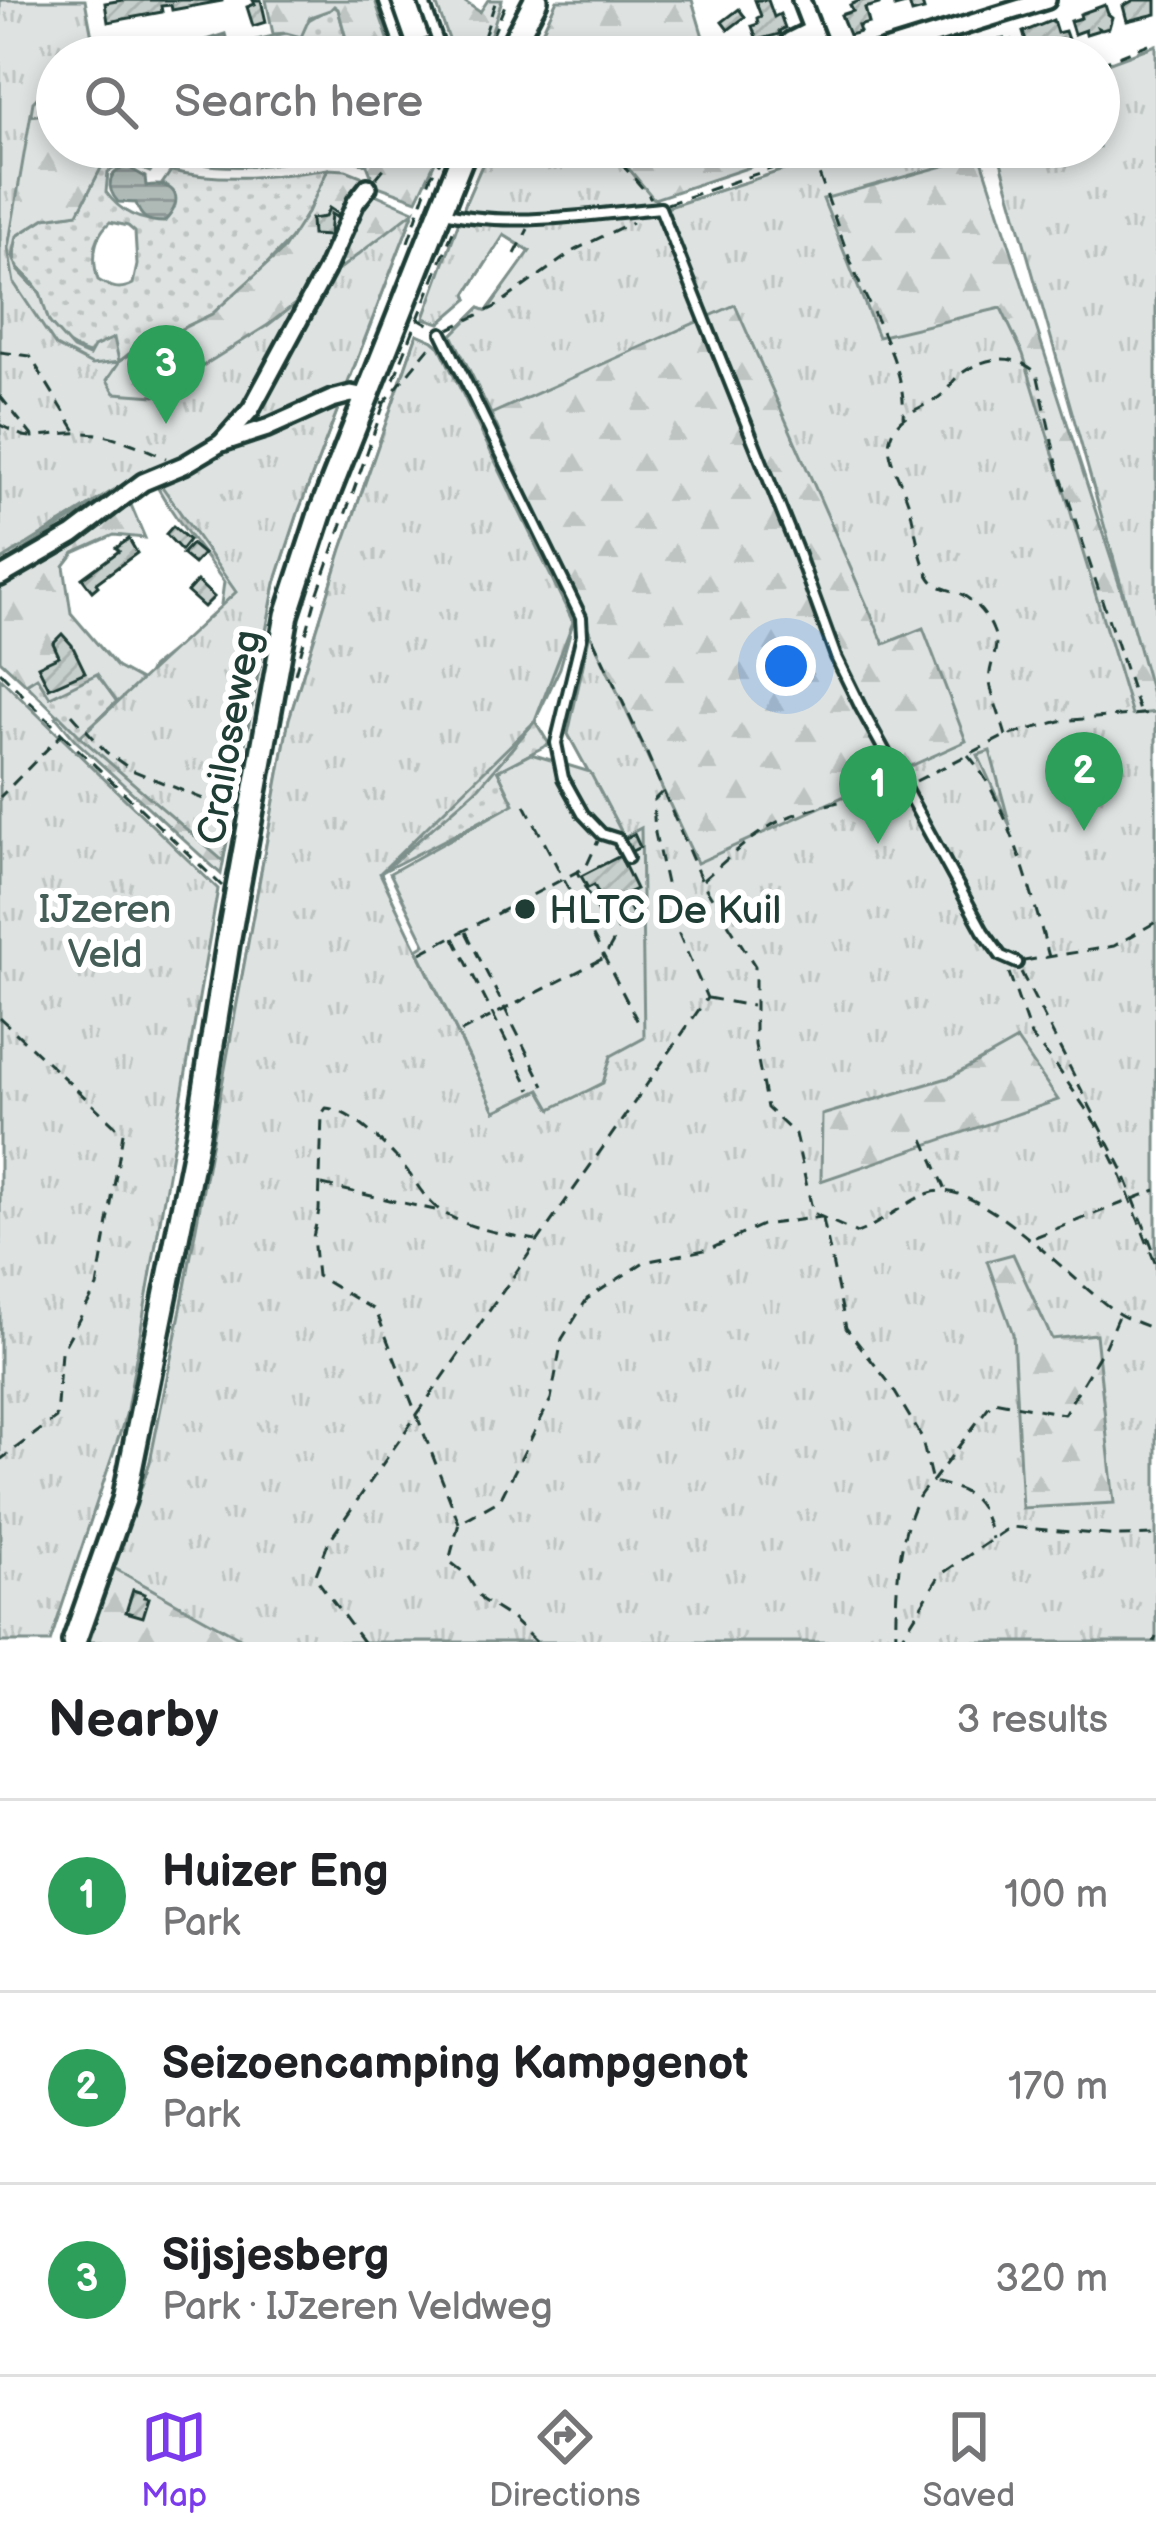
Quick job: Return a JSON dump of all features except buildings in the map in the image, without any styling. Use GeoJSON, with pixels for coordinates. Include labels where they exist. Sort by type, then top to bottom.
{"type":"FeatureCollection","features":[{"type":"Feature","properties":{"kind":"main road"},"geometry":{"type":"LineString","coordinates":[[508,36],[534,1]]}},
{"type":"Feature","properties":{"kind":"main road","name":"Crailoseweg"},"geometry":{"type":"LineString","coordinates":[[74,1642],[124,1500],[198,1134],[287,615],[320,514],[384,378],[457,168]]}},
{"type":"Feature","properties":{"kind":"street"},"geometry":{"type":"LineString","coordinates":[[801,0],[814,36]]}},
{"type":"Feature","properties":{"kind":"street"},"geometry":{"type":"LineString","coordinates":[[926,36],[1047,0]]}},
{"type":"Feature","properties":{"kind":"street"},"geometry":{"type":"LineString","coordinates":[[800,36],[812,30]]}},
{"type":"Feature","properties":{"kind":"street"},"geometry":{"type":"LineString","coordinates":[[221,443],[251,410],[326,270],[356,202],[368,187]]}},
{"type":"Feature","properties":{"kind":"street"},"geometry":{"type":"LineString","coordinates":[[0,577],[74,535],[143,482],[221,443],[332,399],[351,394],[375,400]]}},
{"type":"Feature","properties":{"kind":"lane"},"geometry":{"type":"LineString","coordinates":[[385,0],[397,36]]}},
{"type":"Feature","properties":{"kind":"lane"},"geometry":{"type":"LineString","coordinates":[[423,0],[436,36]]}},
{"type":"Feature","properties":{"kind":"lane"},"geometry":{"type":"LineString","coordinates":[[440,211],[533,219],[660,208],[836,657],[983,931],[1001,956],[1013,961]]}},
{"type":"Feature","properties":{"kind":"lane"},"geometry":{"type":"LineString","coordinates":[[442,333],[581,616],[582,635],[556,743],[563,778],[583,814],[602,834],[618,839],[628,858]]}},
{"type":"Feature","properties":{"kind":"path"},"geometry":{"type":"LineString","coordinates":[[486,36],[496,0]]}},
{"type":"Feature","properties":{"kind":"path"},"geometry":{"type":"LineString","coordinates":[[500,36],[506,0]]}},
{"type":"Feature","properties":{"kind":"path"},"geometry":{"type":"LineString","coordinates":[[1120,57],[1156,41]]}},
{"type":"Feature","properties":{"kind":"path"},"geometry":{"type":"LineString","coordinates":[[368,187],[384,168]]}},
{"type":"Feature","properties":{"kind":"path"},"geometry":{"type":"LineString","coordinates":[[625,168],[660,208]]}},
{"type":"Feature","properties":{"kind":"path"},"geometry":{"type":"LineString","coordinates":[[375,400],[442,333],[495,307],[575,250],[671,201],[771,168]]}},
{"type":"Feature","properties":{"kind":"path"},"geometry":{"type":"LineString","coordinates":[[817,168],[899,377],[905,398],[903,418]]}},
{"type":"Feature","properties":{"kind":"path"},"geometry":{"type":"LineString","coordinates":[[515,254],[533,219]]}},
{"type":"Feature","properties":{"kind":"path"},"geometry":{"type":"LineString","coordinates":[[384,378],[420,318],[442,333]]}},
{"type":"Feature","properties":{"kind":"path"},"geometry":{"type":"LineString","coordinates":[[0,352],[29,356],[76,430]]}},
{"type":"Feature","properties":{"kind":"path"},"geometry":{"type":"LineString","coordinates":[[1006,736],[990,682],[995,634],[972,602],[928,576],[888,443],[903,418],[945,393],[972,366],[992,358],[1026,363],[1037,373],[1058,468],[1140,714]]}},
{"type":"Feature","properties":{"kind":"path"},"geometry":{"type":"LineString","coordinates":[[0,396],[33,437]]}},
{"type":"Feature","properties":{"kind":"path"},"geometry":{"type":"LineString","coordinates":[[0,425],[33,437],[76,430],[114,435],[184,465]]}},
{"type":"Feature","properties":{"kind":"path"},"geometry":{"type":"LineString","coordinates":[[581,616],[646,751],[701,882],[755,966],[755,1045],[767,1108],[795,1134],[813,1213],[857,1233],[932,1191],[959,1192],[1032,1238],[1119,1314],[1153,1329],[1156,1326]]}},
{"type":"Feature","properties":{"kind":"path"},"geometry":{"type":"LineString","coordinates":[[0,672],[224,887],[238,888]]}},
{"type":"Feature","properties":{"kind":"path"},"geometry":{"type":"LineString","coordinates":[[701,882],[756,835],[786,818],[905,787],[1006,736],[1060,722],[1156,712]]}},
{"type":"Feature","properties":{"kind":"path"},"geometry":{"type":"LineString","coordinates":[[72,714],[106,752],[132,770],[250,815]]}},
{"type":"Feature","properties":{"kind":"path"},"geometry":{"type":"LineString","coordinates":[[0,797],[62,734]]}},
{"type":"Feature","properties":{"kind":"path"},"geometry":{"type":"LineString","coordinates":[[967,754],[982,771],[1003,815],[1049,957]]}},
{"type":"Feature","properties":{"kind":"path"},"geometry":{"type":"LineString","coordinates":[[662,792],[653,801],[656,832],[675,925],[706,998]]}},
{"type":"Feature","properties":{"kind":"path"},"geometry":{"type":"LineString","coordinates":[[525,805],[640,1026]]}},
{"type":"Feature","properties":{"kind":"path"},"geometry":{"type":"LineString","coordinates":[[421,953],[586,867],[602,834]]}},
{"type":"Feature","properties":{"kind":"path"},"geometry":{"type":"LineString","coordinates":[[461,1032],[604,958],[613,942],[577,872]]}},
{"type":"Feature","properties":{"kind":"path"},"geometry":{"type":"LineString","coordinates":[[1013,961],[1114,946],[1156,922]]}},
{"type":"Feature","properties":{"kind":"path"},"geometry":{"type":"LineString","coordinates":[[465,930],[544,1086]]}},
{"type":"Feature","properties":{"kind":"path"},"geometry":{"type":"LineString","coordinates":[[453,936],[531,1090]]}},
{"type":"Feature","properties":{"kind":"path"},"geometry":{"type":"LineString","coordinates":[[1013,961],[1121,1169],[1156,1265]]}},
{"type":"Feature","properties":{"kind":"path"},"geometry":{"type":"LineString","coordinates":[[1013,961],[1009,979],[1030,1036],[1096,1124],[1156,1257]]}},
{"type":"Feature","properties":{"kind":"path"},"geometry":{"type":"LineString","coordinates":[[706,998],[755,1006]]}},
{"type":"Feature","properties":{"kind":"path"},"geometry":{"type":"LineString","coordinates":[[363,1642],[315,1577],[329,1541],[706,998]]}},
{"type":"Feature","properties":{"kind":"path"},"geometry":{"type":"LineString","coordinates":[[0,1018],[123,1133],[97,1287],[61,1352],[56,1418],[0,1460]]}},
{"type":"Feature","properties":{"kind":"path"},"geometry":{"type":"LineString","coordinates":[[442,1212],[396,1157],[354,1118],[326,1108],[313,1237],[317,1276],[376,1311],[460,1522],[449,1561],[467,1576],[482,1600],[536,1642]]}},
{"type":"Feature","properties":{"kind":"path"},"geometry":{"type":"LineString","coordinates":[[924,1139],[946,1192]]}},
{"type":"Feature","properties":{"kind":"path"},"geometry":{"type":"LineString","coordinates":[[320,1185],[423,1205],[472,1226],[538,1241]]}},
{"type":"Feature","properties":{"kind":"path"},"geometry":{"type":"LineString","coordinates":[[1032,1238],[1156,1190]]}},
{"type":"Feature","properties":{"kind":"path"},"geometry":{"type":"LineString","coordinates":[[823,1217],[846,1328],[890,1384],[921,1436],[932,1482]]}},
{"type":"Feature","properties":{"kind":"path"},"geometry":{"type":"LineString","coordinates":[[460,1522],[500,1500],[551,1399],[562,1340],[587,1299],[644,1262],[710,1249],[762,1225],[823,1217]]}},
{"type":"Feature","properties":{"kind":"path"},"geometry":{"type":"LineString","coordinates":[[897,1642],[895,1587],[910,1517],[925,1487],[993,1401],[1064,1414],[1119,1314]]}},
{"type":"Feature","properties":{"kind":"path"},"geometry":{"type":"LineString","coordinates":[[932,1482],[960,1488],[985,1512],[992,1539]]}},
{"type":"Feature","properties":{"kind":"path"},"geometry":{"type":"LineString","coordinates":[[897,1642],[940,1574],[1010,1527],[1156,1535]]}},
{"type":"Feature","properties":{"kind":"green space"},"geometry":{"type":"Polygon","coordinates":[[[0,0],[36,36],[36,91],[29,116],[36,115],[36,168],[101,168],[78,213],[45,218],[17,236],[13,256],[18,270],[40,293],[49,322],[73,349],[89,356],[94,347],[114,338],[119,361],[142,348],[159,348],[175,332],[212,314],[284,249],[328,169],[361,176],[373,193],[414,211],[350,378],[167,456],[0,559],[0,0]]]}},
{"type":"Feature","properties":{"kind":"green space"},"geometry":{"type":"Polygon","coordinates":[[[0,0],[85,0],[92,36],[36,36],[36,99],[8,248],[14,283],[56,346],[92,365],[119,362],[107,380],[115,393],[155,396],[268,325],[414,211],[275,583],[223,861],[80,737],[236,592],[149,468],[0,561],[0,0]]]}},
{"type":"Feature","properties":{"kind":"green space"},"geometry":{"type":"Polygon","coordinates":[[[266,0],[375,0],[387,36],[345,36],[334,6],[310,17],[301,36],[273,34],[266,0]]]}},
{"type":"Feature","properties":{"kind":"green space"},"geometry":{"type":"Polygon","coordinates":[[[435,0],[462,0],[480,12],[488,0],[502,0],[490,36],[448,36],[435,0]]]}},
{"type":"Feature","properties":{"kind":"green space"},"geometry":{"type":"Polygon","coordinates":[[[557,0],[692,0],[703,36],[540,36],[557,0]]]}},
{"type":"Feature","properties":{"kind":"green space"},"geometry":{"type":"Polygon","coordinates":[[[333,6],[345,36],[273,36],[333,6]]]}},
{"type":"Feature","properties":{"kind":"green space"},"geometry":{"type":"Polygon","coordinates":[[[1156,45],[1156,708],[1003,168],[1120,168],[1120,58],[1156,45]]]}},
{"type":"Feature","properties":{"kind":"green space"},"geometry":{"type":"Polygon","coordinates":[[[36,94],[36,118],[27,116],[36,94]]]}},
{"type":"Feature","properties":{"kind":"green space"},"geometry":{"type":"Polygon","coordinates":[[[100,168],[117,168],[108,172],[106,192],[118,205],[131,214],[165,221],[168,186],[162,184],[171,171],[249,177],[328,169],[296,233],[259,272],[212,314],[175,332],[159,348],[130,353],[119,362],[87,354],[61,338],[48,320],[40,293],[16,264],[17,236],[45,218],[78,213],[100,168]],[[110,222],[100,234],[95,249],[98,280],[116,288],[133,284],[135,232],[110,222]]]}},
{"type":"Feature","properties":{"kind":"green space"},"geometry":{"type":"Polygon","coordinates":[[[368,168],[432,168],[417,200],[375,185],[368,168]]]}},
{"type":"Feature","properties":{"kind":"green space"},"geometry":{"type":"Polygon","coordinates":[[[481,168],[747,168],[654,199],[666,208],[743,183],[855,287],[811,168],[985,168],[1156,698],[1148,1642],[89,1642],[150,1462],[289,719],[417,334],[440,347],[573,622],[560,668],[535,721],[479,787],[381,873],[489,1116],[548,1120],[624,837],[568,734],[590,633],[452,335],[479,308],[487,311],[530,252],[504,235],[466,294],[468,299],[424,318],[481,168]]]}},
{"type":"Feature","properties":{"kind":"green space"},"geometry":{"type":"Polygon","coordinates":[[[481,168],[628,168],[666,208],[789,168],[936,168],[823,199],[878,337],[1001,308],[1023,354],[1132,715],[1156,712],[1156,1642],[247,1642],[114,1568],[150,1462],[289,719],[417,334],[440,347],[573,622],[535,721],[380,873],[495,1111],[540,1090],[552,1109],[640,829],[624,837],[568,734],[590,633],[697,863],[966,741],[923,628],[884,644],[735,305],[491,414],[452,335],[479,308],[487,311],[530,251],[504,235],[466,294],[468,299],[440,323],[424,318],[481,168]],[[990,751],[978,755],[1010,826],[990,751]],[[1017,1040],[951,1077],[822,1115],[821,1181],[1058,1100],[1017,1040]],[[1013,1254],[987,1261],[1013,1334],[1022,1508],[1114,1503],[1096,1334],[1052,1339],[1013,1254]]]}},
{"type":"Feature","properties":{"kind":"green space"},"geometry":{"type":"Polygon","coordinates":[[[344,393],[275,583],[221,874],[76,741],[56,717],[80,736],[117,702],[97,674],[50,697],[37,677],[26,684],[0,660],[0,565],[123,486],[145,538],[114,535],[74,553],[64,566],[71,613],[117,667],[144,682],[151,668],[220,612],[224,582],[153,479],[344,393]]]}},
{"type":"Feature","properties":{"kind":"green space"},"geometry":{"type":"Polygon","coordinates":[[[96,673],[117,701],[80,737],[26,684],[37,677],[50,697],[96,673]]]}},
{"type":"Feature","properties":{"kind":"green space","name":"IJzeren Veld"},"geometry":{"type":"Polygon","coordinates":[[[0,678],[218,889],[126,1415],[50,1642],[0,1642],[0,678]]]}},
{"type":"Feature","properties":{"kind":"green space"},"geometry":{"type":"Polygon","coordinates":[[[535,721],[549,744],[498,771],[514,804],[380,873],[479,787],[535,721]]]}},
{"type":"Feature","properties":{"kind":"green space","name":"HLTC De Kuil"},"geometry":{"type":"Polygon","coordinates":[[[531,754],[590,772],[624,837],[641,828],[644,1038],[611,1056],[603,1083],[551,1109],[540,1090],[495,1111],[417,949],[425,944],[390,873],[514,804],[498,771],[531,754]]]}},
{"type":"Feature","properties":{"kind":"shaded area"},"geometry":{"type":"Polygon","coordinates":[[[130,168],[145,177],[146,186],[171,189],[175,206],[164,222],[146,218],[136,203],[118,202],[110,185],[121,169],[130,168]]]}},
{"type":"Feature","properties":{"kind":"place","name":"Sijsjesberg"},"geometry":{"type":"Point","coordinates":[166,424]}},
{"type":"Feature","properties":{"kind":"place","name":"Seizoencamping Kampgenot"},"geometry":{"type":"Point","coordinates":[1084,831]}},
{"type":"Feature","properties":{"kind":"place","name":"Huizer Eng"},"geometry":{"type":"Point","coordinates":[878,844]}},
{"type":"Feature","properties":{"kind":"place","name":"HLTC De Kuil"},"geometry":{"type":"Point","coordinates":[525,909]}}]}
